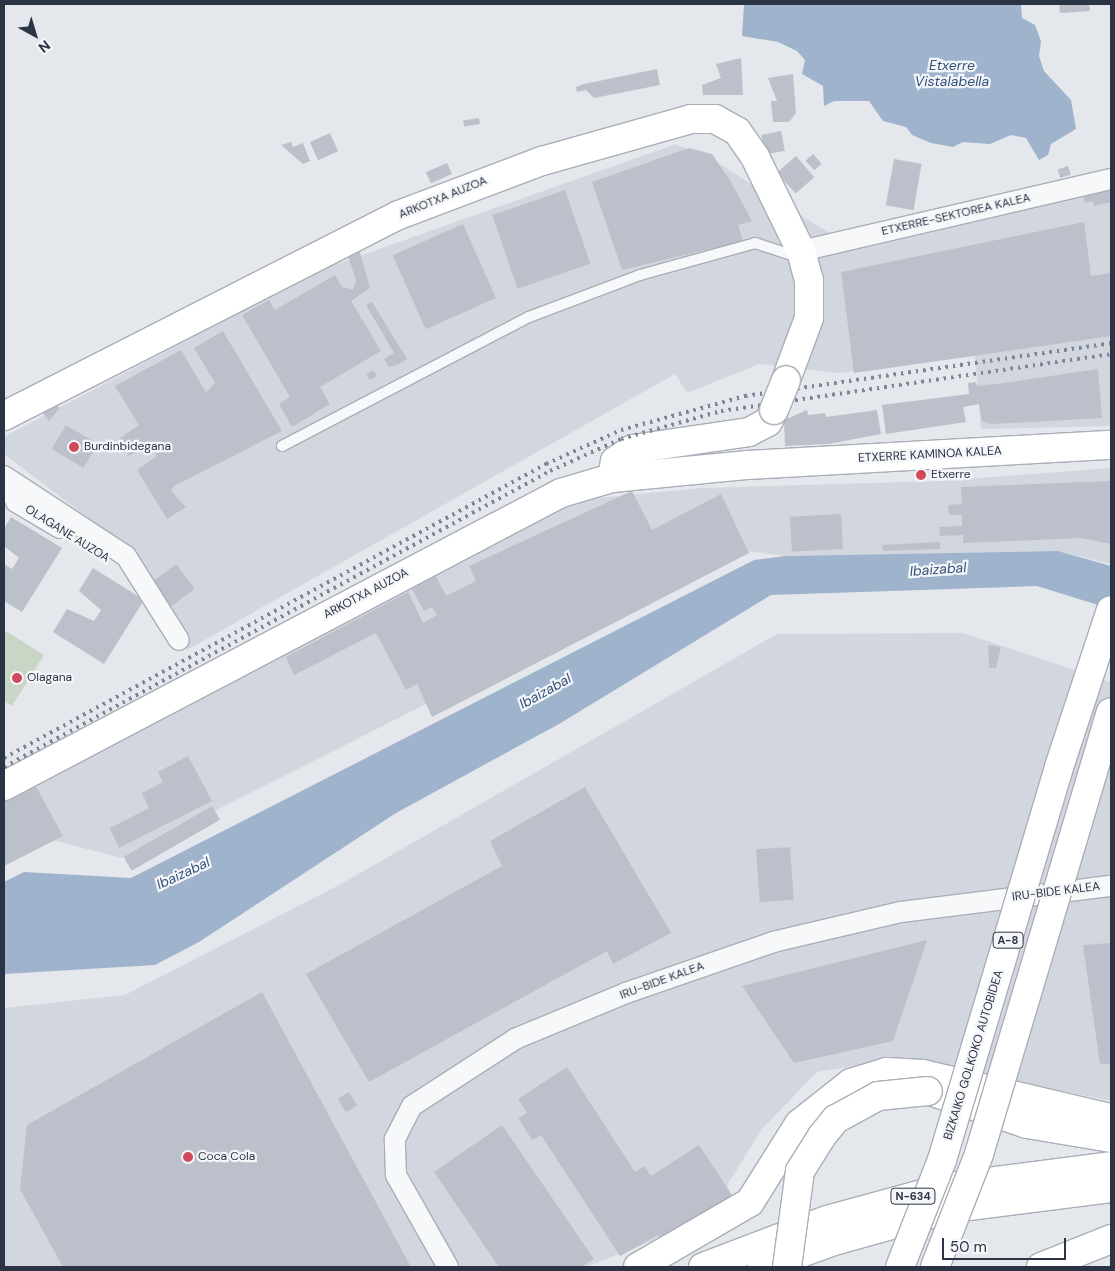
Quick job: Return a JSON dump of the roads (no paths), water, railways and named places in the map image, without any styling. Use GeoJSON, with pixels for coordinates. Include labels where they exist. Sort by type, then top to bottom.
{"type":"FeatureCollection","features":[{"type":"Feature","properties":{"kind":"main road","name":"ARKOTXA AUZOA"},"geometry":{"type":"LineString","coordinates":[[4,416],[399,215],[468,187],[666,122],[715,119],[737,131],[755,157],[802,255]]}},
{"type":"Feature","properties":{"kind":"main road"},"geometry":{"type":"LineString","coordinates":[[612,478],[615,461],[633,449],[749,432],[768,422],[809,318],[802,255]]}},
{"type":"Feature","properties":{"kind":"main road","name":"ETXERRE KAMINOA KALEA"},"geometry":{"type":"LineString","coordinates":[[748,465],[1111,445]]}},
{"type":"Feature","properties":{"kind":"main road","name":"ARKOTXA AUZOA"},"geometry":{"type":"LineString","coordinates":[[4,786],[506,519],[561,493],[612,478],[748,465]]}},
{"type":"Feature","properties":{"kind":"main road","name":"BIZKAIKO GOLKOKO AUTOBIDEA"},"geometry":{"type":"LineString","coordinates":[[898,1267],[942,1160],[1059,767],[1111,610]]}},
{"type":"Feature","properties":{"kind":"main road","name":"A-8"},"geometry":{"type":"LineString","coordinates":[[935,1267],[979,1154],[1111,712]]}},
{"type":"Feature","properties":{"kind":"main road"},"geometry":{"type":"LineString","coordinates":[[638,1267],[750,1202],[799,1124],[851,1083],[886,1072],[923,1074],[1111,1118]]}},
{"type":"Feature","properties":{"kind":"main road"},"geometry":{"type":"LineString","coordinates":[[787,1267],[800,1171],[822,1136],[836,1119],[878,1096],[928,1091],[1027,1124],[1111,1138]]}},
{"type":"Feature","properties":{"kind":"main road","name":"N-634"},"geometry":{"type":"LineString","coordinates":[[703,1267],[827,1220],[948,1187],[1111,1166]]}},
{"type":"Feature","properties":{"kind":"main road","name":"N-634"},"geometry":{"type":"LineString","coordinates":[[762,1267],[834,1241],[953,1208],[1111,1188]]}},
{"type":"Feature","properties":{"kind":"main road"},"geometry":{"type":"LineString","coordinates":[[1041,1267],[1111,1239]]}},
{"type":"Feature","properties":{"kind":"street","name":"ETXERRE-SEKTOREA KALEA"},"geometry":{"type":"LineString","coordinates":[[802,255],[1111,179]]}},
{"type":"Feature","properties":{"kind":"street"},"geometry":{"type":"LineString","coordinates":[[4,477],[126,556],[179,640]]}},
{"type":"Feature","properties":{"kind":"street","name":"IRU-BIDE KALEA"},"geometry":{"type":"LineString","coordinates":[[448,1267],[396,1175],[395,1139],[412,1106],[515,1039],[626,993],[773,942],[901,912],[1111,886]]}},
{"type":"Feature","properties":{"kind":"street"},"geometry":{"type":"LineString","coordinates":[[898,1267],[907,1267]]}},
{"type":"Feature","properties":{"kind":"lane"},"geometry":{"type":"LineString","coordinates":[[282,446],[529,317],[640,275],[754,243],[802,255]]}},
{"type":"Feature","properties":{"kind":"water","name":"Etxerre Vistalabella"},"geometry":{"type":"Polygon","coordinates":[[[744,4],[1021,4],[1022,18],[1035,25],[1041,41],[1039,56],[1044,71],[1071,100],[1076,129],[1051,144],[1048,155],[1039,160],[1026,138],[1011,135],[990,144],[963,142],[953,147],[931,143],[912,135],[906,127],[883,121],[869,101],[834,101],[824,106],[823,86],[802,74],[805,60],[797,51],[778,42],[742,36],[744,4]]]}},
{"type":"Feature","properties":{"kind":"water","name":"Ibaizabal"},"geometry":{"type":"Polygon","coordinates":[[[1058,551],[1111,566],[1111,609],[1037,586],[771,595],[559,724],[396,813],[199,942],[155,965],[4,974],[4,882],[24,872],[131,878],[754,560],[786,556],[1058,551]]]}},
{"type":"Feature","properties":{"kind":"railway"},"geometry":{"type":"LineString","coordinates":[[4,758],[546,464],[621,430],[745,396],[1111,343]]}},
{"type":"Feature","properties":{"kind":"railway"},"geometry":{"type":"LineString","coordinates":[[4,767],[550,471],[621,439],[721,411],[1111,354]]}},
{"type":"Feature","properties":{"kind":"place","name":"Burdinbidegana"},"geometry":{"type":"Point","coordinates":[74,447]}},
{"type":"Feature","properties":{"kind":"place","name":"Etxerre"},"geometry":{"type":"Point","coordinates":[921,475]}},
{"type":"Feature","properties":{"kind":"place","name":"Olagana"},"geometry":{"type":"Point","coordinates":[17,678]}},
{"type":"Feature","properties":{"kind":"place","name":"Coca Cola"},"geometry":{"type":"Point","coordinates":[188,1157]}}]}
